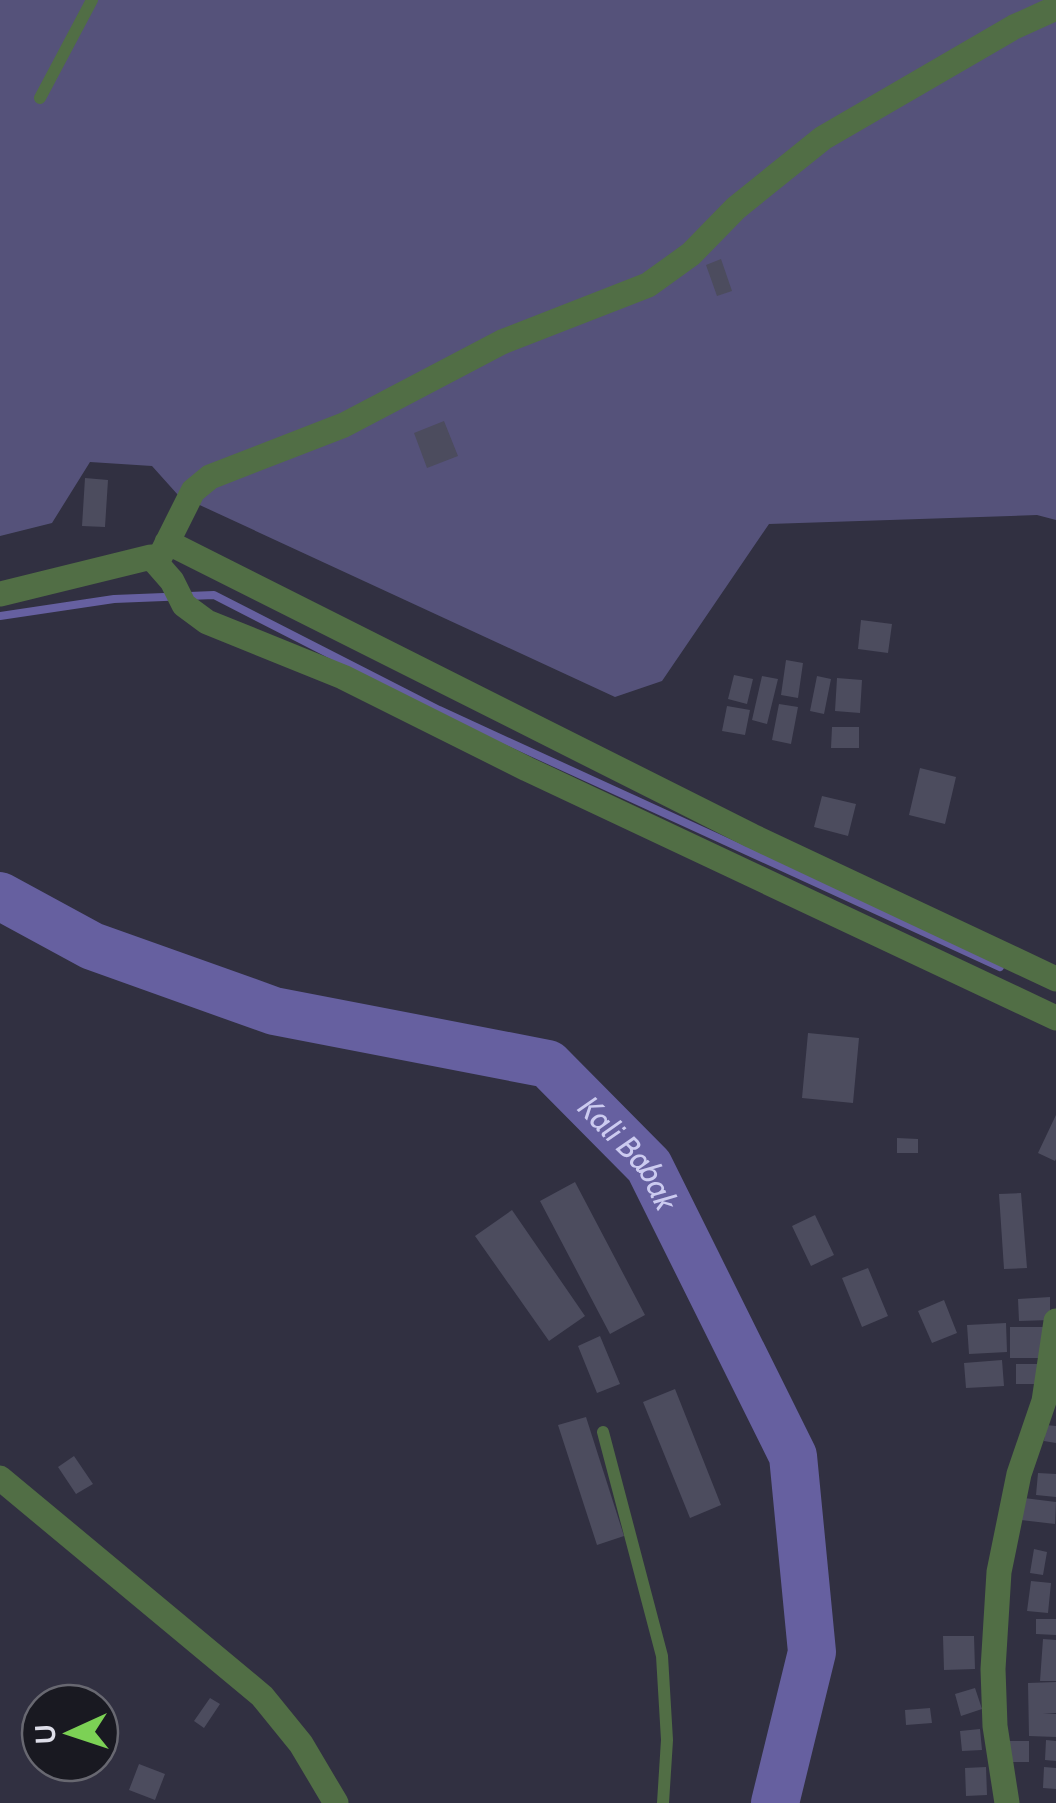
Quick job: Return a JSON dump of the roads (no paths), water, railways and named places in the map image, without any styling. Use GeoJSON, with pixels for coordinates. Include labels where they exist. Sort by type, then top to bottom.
{"type":"FeatureCollection","features":[{"type":"Feature","properties":{"kind":"street"},"geometry":{"type":"LineString","coordinates":[[1056,8],[1014,27],[823,138],[648,286],[502,342],[344,425],[210,476],[194,491],[166,561],[184,605],[219,628],[342,677],[745,852],[1056,979]]}},
{"type":"Feature","properties":{"kind":"street"},"geometry":{"type":"LineString","coordinates":[[0,594],[67,580],[140,556],[166,561],[745,852],[1056,1018]]}},
{"type":"Feature","properties":{"kind":"street"},"geometry":{"type":"LineString","coordinates":[[1007,1803],[994,1688],[1000,1572],[1019,1474],[1044,1401],[1056,1322]]}},
{"type":"Feature","properties":{"kind":"street"},"geometry":{"type":"LineString","coordinates":[[0,1478],[262,1696],[301,1744],[336,1803]]}},
{"type":"Feature","properties":{"kind":"lane"},"geometry":{"type":"LineString","coordinates":[[40,98],[92,0]]}},
{"type":"Feature","properties":{"kind":"lane"},"geometry":{"type":"LineString","coordinates":[[603,1432],[662,1656],[667,1740],[663,1803]]}},
{"type":"Feature","properties":{"kind":"waterway"},"geometry":{"type":"LineString","coordinates":[[0,616],[114,599],[214,595],[439,710],[1000,967]]}},
{"type":"Feature","properties":{"kind":"waterway","name":"Kali Babak"},"geometry":{"type":"LineString","coordinates":[[0,896],[92,946],[274,1011],[548,1064],[649,1166],[793,1456],[812,1652],[775,1803]]}}]}
